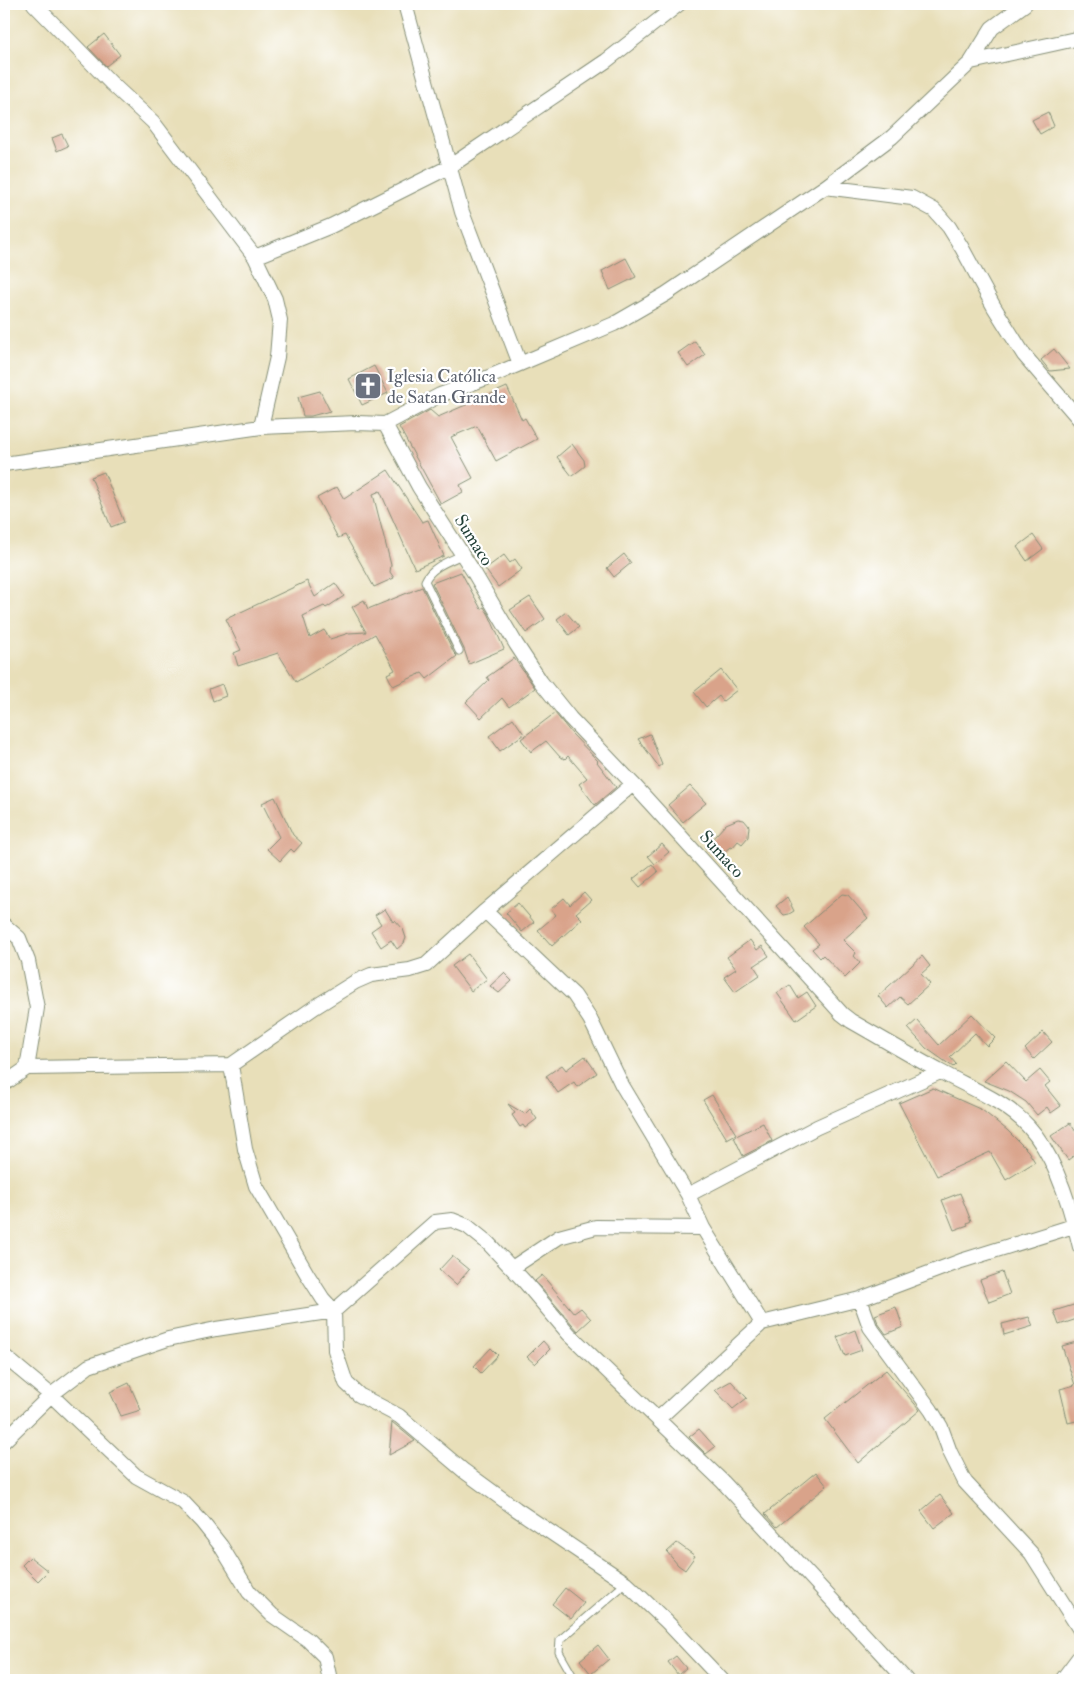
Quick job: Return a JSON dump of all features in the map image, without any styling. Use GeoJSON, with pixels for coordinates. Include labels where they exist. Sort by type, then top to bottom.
{"type":"FeatureCollection","features":[{"type":"Feature","properties":{"kind":"street"},"geometry":{"type":"LineString","coordinates":[[34,4],[111,83],[153,122],[255,257],[275,299],[280,320],[277,357],[261,427]]}},
{"type":"Feature","properties":{"kind":"street"},"geometry":{"type":"LineString","coordinates":[[405,4],[462,212],[520,364]]}},
{"type":"Feature","properties":{"kind":"street"},"geometry":{"type":"LineString","coordinates":[[255,257],[331,226],[449,167],[606,62],[679,4]]}},
{"type":"Feature","properties":{"kind":"street"},"geometry":{"type":"LineString","coordinates":[[4,464],[261,427],[357,423],[385,424],[440,395],[520,364],[614,324],[666,294],[825,187],[892,137],[971,62],[992,28],[1025,4]]}},
{"type":"Feature","properties":{"kind":"street"},"geometry":{"type":"LineString","coordinates":[[971,62],[1080,38]]}},
{"type":"Feature","properties":{"kind":"street"},"geometry":{"type":"LineString","coordinates":[[825,187],[912,198],[934,210],[954,234],[994,307],[1024,355],[1080,420]]}},
{"type":"Feature","properties":{"kind":"street","name":"Sumaco"},"geometry":{"type":"LineString","coordinates":[[385,424],[419,487],[516,644],[570,718],[633,784],[842,1014],[940,1072],[1011,1110],[1029,1126],[1044,1147],[1055,1170],[1078,1225],[1080,1247]]}},
{"type":"Feature","properties":{"kind":"street"},"geometry":{"type":"LineString","coordinates":[[4,1084],[27,1068],[231,1065],[315,1006],[355,982],[371,975],[410,970],[426,965],[485,911],[633,784]]}},
{"type":"Feature","properties":{"kind":"street"},"geometry":{"type":"LineString","coordinates":[[485,911],[574,995],[590,1019],[622,1085],[688,1195],[703,1228],[762,1324]]}},
{"type":"Feature","properties":{"kind":"street"},"geometry":{"type":"LineString","coordinates":[[4,925],[19,938],[28,961],[37,1008],[27,1068]]}},
{"type":"Feature","properties":{"kind":"street"},"geometry":{"type":"LineString","coordinates":[[231,1065],[245,1149],[256,1186],[307,1274],[323,1299],[334,1311],[335,1350],[346,1383],[352,1390],[399,1416],[464,1471],[509,1504],[626,1583],[667,1622],[722,1680]]}},
{"type":"Feature","properties":{"kind":"street"},"geometry":{"type":"LineString","coordinates":[[688,1195],[817,1127],[940,1072]]}},
{"type":"Feature","properties":{"kind":"street"},"geometry":{"type":"LineString","coordinates":[[4,1441],[51,1395],[89,1366],[168,1339],[216,1329],[334,1311],[435,1222],[452,1220],[467,1226],[488,1243],[512,1268],[568,1334],[723,1482],[906,1680]]}},
{"type":"Feature","properties":{"kind":"street"},"geometry":{"type":"LineString","coordinates":[[658,1419],[762,1324],[860,1298],[961,1261],[1078,1225]]}},
{"type":"Feature","properties":{"kind":"street"},"geometry":{"type":"LineString","coordinates":[[512,1268],[559,1237],[596,1227],[703,1228]]}},
{"type":"Feature","properties":{"kind":"street"},"geometry":{"type":"LineString","coordinates":[[860,1298],[870,1327],[942,1427],[950,1452],[965,1482],[1031,1553],[1080,1630]]}},
{"type":"Feature","properties":{"kind":"street"},"geometry":{"type":"LineString","coordinates":[[4,1356],[51,1395],[136,1476],[183,1502],[221,1546],[250,1592],[272,1615],[308,1640],[325,1657],[330,1680]]}},
{"type":"Feature","properties":{"kind":"street"},"geometry":{"type":"LineString","coordinates":[[1062,1680],[1080,1656]]}},
{"type":"Feature","properties":{"kind":"lane"},"geometry":{"type":"LineString","coordinates":[[459,651],[425,581],[428,574],[462,555]]}},
{"type":"Feature","properties":{"kind":"lane"},"geometry":{"type":"LineString","coordinates":[[575,1680],[559,1652],[560,1640],[626,1583]]}},
{"type":"Feature","properties":{"kind":"building"},"geometry":{"type":"Polygon","coordinates":[[[104,34],[120,55],[106,66],[88,47],[104,34]]]}},
{"type":"Feature","properties":{"kind":"building"},"geometry":{"type":"Polygon","coordinates":[[[1048,112],[1054,126],[1040,134],[1032,120],[1048,112]]]}},
{"type":"Feature","properties":{"kind":"building"},"geometry":{"type":"Polygon","coordinates":[[[62,134],[68,146],[57,151],[52,138],[62,134]]]}},
{"type":"Feature","properties":{"kind":"building"},"geometry":{"type":"Polygon","coordinates":[[[626,258],[636,277],[610,290],[602,271],[626,258]]]}},
{"type":"Feature","properties":{"kind":"building"},"geometry":{"type":"Polygon","coordinates":[[[695,341],[705,355],[688,367],[678,353],[695,341]]]}},
{"type":"Feature","properties":{"kind":"building"},"geometry":{"type":"Polygon","coordinates":[[[1054,349],[1070,369],[1050,371],[1041,360],[1054,349]]]}},
{"type":"Feature","properties":{"kind":"building","name":"Iglesia Católica de Satan Grande"},"geometry":{"type":"Polygon","coordinates":[[[374,366],[388,393],[362,405],[349,379],[374,366]]]}},
{"type":"Feature","properties":{"kind":"building"},"geometry":{"type":"Polygon","coordinates":[[[507,387],[522,420],[525,418],[537,439],[496,461],[477,426],[451,437],[473,478],[460,485],[463,492],[441,504],[399,427],[430,410],[438,417],[507,387]]]}},
{"type":"Feature","properties":{"kind":"building"},"geometry":{"type":"Polygon","coordinates":[[[320,391],[330,411],[303,416],[298,397],[320,391]]]}},
{"type":"Feature","properties":{"kind":"building"},"geometry":{"type":"Polygon","coordinates":[[[572,444],[584,460],[585,466],[572,476],[557,457],[572,444]]]}},
{"type":"Feature","properties":{"kind":"building"},"geometry":{"type":"Polygon","coordinates":[[[388,470],[422,522],[428,520],[444,556],[415,569],[380,491],[373,494],[391,565],[390,572],[394,578],[374,587],[345,535],[338,538],[317,498],[337,487],[344,499],[388,470]]]}},
{"type":"Feature","properties":{"kind":"building"},"geometry":{"type":"Polygon","coordinates":[[[104,472],[124,522],[111,527],[91,477],[104,472]]]}},
{"type":"Feature","properties":{"kind":"building"},"geometry":{"type":"Polygon","coordinates":[[[1033,535],[1043,549],[1027,561],[1017,547],[1033,535]]]}},
{"type":"Feature","properties":{"kind":"building"},"geometry":{"type":"Polygon","coordinates":[[[624,554],[631,563],[614,577],[607,568],[624,554]]]}},
{"type":"Feature","properties":{"kind":"building"},"geometry":{"type":"Polygon","coordinates":[[[504,555],[510,563],[515,559],[522,569],[498,587],[485,569],[504,555]]]}},
{"type":"Feature","properties":{"kind":"building"},"geometry":{"type":"Polygon","coordinates":[[[461,572],[481,609],[484,607],[489,615],[504,649],[469,664],[464,649],[432,583],[461,572]]]}},
{"type":"Feature","properties":{"kind":"building"},"geometry":{"type":"Polygon","coordinates":[[[307,581],[315,597],[335,583],[344,596],[326,608],[324,606],[303,616],[310,638],[324,630],[330,639],[349,633],[366,632],[352,607],[364,600],[368,609],[422,587],[457,656],[427,679],[422,673],[393,686],[387,674],[395,670],[375,634],[296,682],[278,653],[238,666],[234,653],[241,650],[226,619],[307,581]]]}},
{"type":"Feature","properties":{"kind":"building"},"geometry":{"type":"Polygon","coordinates":[[[530,597],[545,619],[526,633],[510,610],[530,597]]]}},
{"type":"Feature","properties":{"kind":"building"},"geometry":{"type":"Polygon","coordinates":[[[566,612],[579,627],[569,635],[557,619],[566,612]]]}},
{"type":"Feature","properties":{"kind":"building"},"geometry":{"type":"Polygon","coordinates":[[[514,658],[535,688],[509,707],[502,698],[481,718],[466,702],[489,680],[487,677],[514,658]]]}},
{"type":"Feature","properties":{"kind":"building"},"geometry":{"type":"Polygon","coordinates":[[[721,670],[737,690],[723,701],[719,696],[706,707],[694,692],[721,670]]]}},
{"type":"Feature","properties":{"kind":"building"},"geometry":{"type":"Polygon","coordinates":[[[222,684],[226,696],[213,701],[209,689],[222,684]]]}},
{"type":"Feature","properties":{"kind":"building"},"geometry":{"type":"Polygon","coordinates":[[[555,713],[598,761],[616,787],[595,805],[579,784],[587,778],[568,756],[565,759],[560,757],[546,741],[531,752],[521,739],[555,713]]]}},
{"type":"Feature","properties":{"kind":"building"},"geometry":{"type":"Polygon","coordinates":[[[513,718],[524,734],[500,751],[489,736],[513,718]]]}},
{"type":"Feature","properties":{"kind":"building"},"geometry":{"type":"Polygon","coordinates":[[[650,734],[662,765],[659,767],[638,739],[650,734]]]}},
{"type":"Feature","properties":{"kind":"building"},"geometry":{"type":"Polygon","coordinates":[[[690,786],[706,803],[683,822],[668,805],[690,786]]]}},
{"type":"Feature","properties":{"kind":"building"},"geometry":{"type":"Polygon","coordinates":[[[275,797],[293,835],[302,843],[294,852],[291,849],[280,861],[267,849],[279,837],[262,803],[275,797]]]}},
{"type":"Feature","properties":{"kind":"building"},"geometry":{"type":"Polygon","coordinates":[[[738,819],[744,820],[749,826],[748,837],[742,844],[738,841],[732,848],[730,847],[716,859],[705,847],[726,824],[738,819]]]}},
{"type":"Feature","properties":{"kind":"building"},"geometry":{"type":"Polygon","coordinates":[[[662,844],[669,852],[655,864],[648,856],[662,844]]]}},
{"type":"Feature","properties":{"kind":"building"},"geometry":{"type":"Polygon","coordinates":[[[652,864],[658,872],[640,887],[633,879],[652,864]]]}},
{"type":"Feature","properties":{"kind":"building"},"geometry":{"type":"Polygon","coordinates":[[[584,892],[591,900],[576,913],[582,919],[552,946],[538,930],[556,915],[551,909],[564,898],[570,905],[584,892]]]}},
{"type":"Feature","properties":{"kind":"building"},"geometry":{"type":"Polygon","coordinates":[[[842,894],[848,895],[868,918],[843,940],[856,953],[854,956],[860,963],[845,978],[823,955],[820,958],[812,949],[819,944],[804,927],[842,894]]]}},
{"type":"Feature","properties":{"kind":"building"},"geometry":{"type":"Polygon","coordinates":[[[787,897],[794,911],[784,915],[776,906],[787,897]]]}},
{"type":"Feature","properties":{"kind":"building"},"geometry":{"type":"Polygon","coordinates":[[[518,903],[534,922],[522,932],[506,913],[518,903]]]}},
{"type":"Feature","properties":{"kind":"building"},"geometry":{"type":"Polygon","coordinates":[[[385,909],[393,922],[395,920],[403,929],[406,938],[404,943],[397,949],[391,940],[381,947],[371,931],[381,924],[375,915],[385,909]]]}},
{"type":"Feature","properties":{"kind":"building"},"geometry":{"type":"Polygon","coordinates":[[[750,940],[757,950],[762,946],[769,956],[754,966],[760,975],[735,992],[724,977],[736,969],[727,957],[750,940]]]}},
{"type":"Feature","properties":{"kind":"building"},"geometry":{"type":"Polygon","coordinates":[[[468,954],[487,979],[471,991],[452,966],[468,954]]]}},
{"type":"Feature","properties":{"kind":"building"},"geometry":{"type":"Polygon","coordinates":[[[922,956],[930,966],[921,974],[930,984],[908,1004],[900,997],[888,1008],[878,996],[922,956]]]}},
{"type":"Feature","properties":{"kind":"building"},"geometry":{"type":"Polygon","coordinates":[[[504,973],[512,981],[499,993],[490,986],[504,973]]]}},
{"type":"Feature","properties":{"kind":"building"},"geometry":{"type":"Polygon","coordinates":[[[790,985],[798,998],[807,992],[816,1006],[796,1020],[777,993],[790,985]]]}},
{"type":"Feature","properties":{"kind":"building"},"geometry":{"type":"Polygon","coordinates":[[[972,1014],[995,1038],[987,1046],[975,1033],[950,1057],[956,1064],[953,1067],[926,1048],[908,1028],[917,1020],[939,1045],[972,1014]]]}},
{"type":"Feature","properties":{"kind":"building"},"geometry":{"type":"Polygon","coordinates":[[[1043,1032],[1052,1042],[1034,1059],[1025,1049],[1043,1032]]]}},
{"type":"Feature","properties":{"kind":"building"},"geometry":{"type":"Polygon","coordinates":[[[585,1056],[597,1073],[577,1087],[574,1082],[558,1093],[546,1076],[562,1065],[566,1070],[585,1056]]]}},
{"type":"Feature","properties":{"kind":"building"},"geometry":{"type":"Polygon","coordinates":[[[1006,1061],[1026,1082],[1040,1070],[1050,1082],[1045,1086],[1061,1106],[1051,1113],[1047,1107],[1037,1115],[1026,1102],[1009,1091],[984,1081],[1006,1061]]]}},
{"type":"Feature","properties":{"kind":"building"},"geometry":{"type":"Polygon","coordinates":[[[933,1088],[982,1110],[1007,1130],[1028,1151],[1035,1162],[1006,1180],[990,1152],[937,1176],[899,1103],[933,1088]]]}},
{"type":"Feature","properties":{"kind":"building"},"geometry":{"type":"Polygon","coordinates":[[[712,1095],[736,1134],[727,1139],[703,1100],[712,1095]]]}},
{"type":"Feature","properties":{"kind":"building"},"geometry":{"type":"Polygon","coordinates":[[[508,1104],[525,1114],[530,1109],[537,1119],[525,1128],[523,1125],[520,1127],[512,1115],[515,1113],[508,1104]]]}},
{"type":"Feature","properties":{"kind":"building"},"geometry":{"type":"Polygon","coordinates":[[[763,1123],[772,1141],[743,1156],[734,1137],[763,1123]]]}},
{"type":"Feature","properties":{"kind":"building"},"geometry":{"type":"Polygon","coordinates":[[[1070,1123],[1080,1138],[1080,1151],[1068,1160],[1051,1136],[1070,1123]]]}},
{"type":"Feature","properties":{"kind":"building"},"geometry":{"type":"Polygon","coordinates":[[[960,1193],[971,1221],[967,1223],[968,1225],[954,1230],[942,1200],[960,1193]]]}},
{"type":"Feature","properties":{"kind":"building"},"geometry":{"type":"Polygon","coordinates":[[[452,1256],[469,1270],[456,1285],[439,1270],[452,1256]]]}},
{"type":"Feature","properties":{"kind":"building"},"geometry":{"type":"Polygon","coordinates":[[[1002,1272],[1010,1294],[989,1302],[980,1280],[1002,1272]]]}},
{"type":"Feature","properties":{"kind":"building"},"geometry":{"type":"Polygon","coordinates":[[[542,1275],[574,1313],[581,1308],[591,1319],[578,1331],[535,1281],[542,1275]]]}},
{"type":"Feature","properties":{"kind":"building"},"geometry":{"type":"Polygon","coordinates":[[[1080,1303],[1080,1318],[1059,1325],[1054,1311],[1080,1303]]]}},
{"type":"Feature","properties":{"kind":"building"},"geometry":{"type":"Polygon","coordinates":[[[896,1307],[903,1327],[886,1334],[875,1315],[896,1307]]]}},
{"type":"Feature","properties":{"kind":"building"},"geometry":{"type":"Polygon","coordinates":[[[1029,1317],[1033,1326],[1004,1335],[1002,1324],[1029,1317]]]}},
{"type":"Feature","properties":{"kind":"building"},"geometry":{"type":"Polygon","coordinates":[[[855,1330],[862,1350],[845,1356],[837,1337],[855,1330]]]}},
{"type":"Feature","properties":{"kind":"building"},"geometry":{"type":"Polygon","coordinates":[[[543,1341],[550,1349],[535,1364],[527,1357],[543,1341]]]}},
{"type":"Feature","properties":{"kind":"building"},"geometry":{"type":"Polygon","coordinates":[[[1080,1341],[1080,1420],[1068,1423],[1060,1389],[1075,1385],[1062,1346],[1080,1341]]]}},
{"type":"Feature","properties":{"kind":"building"},"geometry":{"type":"Polygon","coordinates":[[[491,1348],[498,1355],[481,1373],[474,1366],[491,1348]]]}},
{"type":"Feature","properties":{"kind":"building"},"geometry":{"type":"Polygon","coordinates":[[[886,1370],[920,1410],[858,1463],[825,1419],[886,1370]]]}},
{"type":"Feature","properties":{"kind":"building"},"geometry":{"type":"Polygon","coordinates":[[[731,1381],[747,1398],[733,1409],[715,1390],[731,1381]]]}},
{"type":"Feature","properties":{"kind":"building"},"geometry":{"type":"Polygon","coordinates":[[[129,1383],[141,1410],[121,1416],[110,1392],[129,1383]]]}},
{"type":"Feature","properties":{"kind":"building"},"geometry":{"type":"Polygon","coordinates":[[[392,1422],[415,1441],[389,1455],[392,1422]]]}},
{"type":"Feature","properties":{"kind":"building"},"geometry":{"type":"Polygon","coordinates":[[[699,1429],[715,1447],[706,1454],[689,1437],[699,1429]]]}},
{"type":"Feature","properties":{"kind":"building"},"geometry":{"type":"Polygon","coordinates":[[[816,1472],[827,1486],[777,1527],[765,1514],[816,1472]]]}},
{"type":"Feature","properties":{"kind":"building"},"geometry":{"type":"Polygon","coordinates":[[[940,1495],[954,1513],[934,1528],[921,1511],[940,1495]]]}},
{"type":"Feature","properties":{"kind":"building"},"geometry":{"type":"Polygon","coordinates":[[[677,1543],[695,1556],[685,1570],[667,1552],[677,1543]]]}},
{"type":"Feature","properties":{"kind":"building"},"geometry":{"type":"Polygon","coordinates":[[[30,1557],[48,1571],[38,1581],[22,1565],[30,1557]]]}},
{"type":"Feature","properties":{"kind":"building"},"geometry":{"type":"Polygon","coordinates":[[[565,1588],[584,1603],[571,1619],[552,1604],[565,1588]]]}},
{"type":"Feature","properties":{"kind":"building"},"geometry":{"type":"Polygon","coordinates":[[[598,1645],[609,1659],[591,1674],[580,1660],[598,1645]]]}},
{"type":"Feature","properties":{"kind":"building"},"geometry":{"type":"Polygon","coordinates":[[[676,1656],[686,1668],[678,1675],[668,1662],[676,1656]]]}},
{"type":"Feature","properties":{"kind":"place","name":"Iglesia Católica de Satan Grande"},"geometry":{"type":"Point","coordinates":[368,386]}}]}
